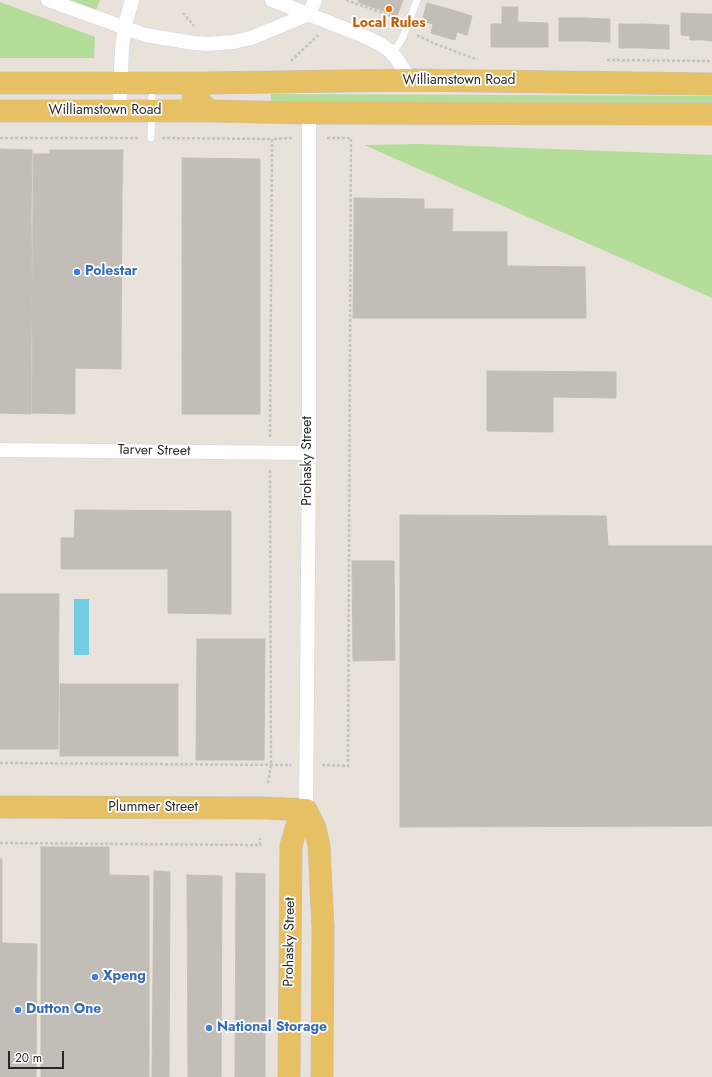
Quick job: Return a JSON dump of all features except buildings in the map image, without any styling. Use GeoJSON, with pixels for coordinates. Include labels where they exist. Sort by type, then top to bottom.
{"type":"FeatureCollection","features":[{"type":"Feature","properties":{"kind":"main road","name":"Williamstown Road"},"geometry":{"type":"LineString","coordinates":[[0,83],[120,90],[200,90],[410,80],[712,84]]}},
{"type":"Feature","properties":{"kind":"main road"},"geometry":{"type":"LineString","coordinates":[[0,97],[120,90],[152,104],[200,90],[210,111]]}},
{"type":"Feature","properties":{"kind":"main road","name":"Williamstown Road"},"geometry":{"type":"LineString","coordinates":[[0,110],[152,104],[210,111],[309,113],[712,114]]}},
{"type":"Feature","properties":{"kind":"main road","name":"Plummer Street"},"geometry":{"type":"LineString","coordinates":[[0,807],[257,808],[306,810]]}},
{"type":"Feature","properties":{"kind":"main road","name":"Prohasky Street"},"geometry":{"type":"LineString","coordinates":[[289,1077],[291,846],[294,831],[306,810]]}},
{"type":"Feature","properties":{"kind":"main road","name":"Prohasky Street"},"geometry":{"type":"LineString","coordinates":[[306,810],[315,828],[319,846],[323,928],[322,1077]]}},
{"type":"Feature","properties":{"kind":"street"},"geometry":{"type":"LineString","coordinates":[[48,0],[145,35],[208,44],[233,42],[252,38],[309,14],[315,0]]}},
{"type":"Feature","properties":{"kind":"street"},"geometry":{"type":"LineString","coordinates":[[120,90],[121,53],[124,28],[132,0]]}},
{"type":"Feature","properties":{"kind":"street"},"geometry":{"type":"LineString","coordinates":[[272,0],[366,37],[380,44],[392,54],[402,66],[410,80]]}},
{"type":"Feature","properties":{"kind":"street","name":"Prohasky Street"},"geometry":{"type":"LineString","coordinates":[[306,810],[309,113]]}},
{"type":"Feature","properties":{"kind":"street","name":"Tarver Street"},"geometry":{"type":"LineString","coordinates":[[0,450],[308,453]]}},
{"type":"Feature","properties":{"kind":"lane"},"geometry":{"type":"LineString","coordinates":[[392,54],[402,39],[417,0]]}},
{"type":"Feature","properties":{"kind":"lane"},"geometry":{"type":"LineString","coordinates":[[151,138],[152,104]]}},
{"type":"Feature","properties":{"kind":"path"},"geometry":{"type":"LineString","coordinates":[[346,0],[397,18],[415,34],[433,43],[473,58],[481,59]]}},
{"type":"Feature","properties":{"kind":"path"},"geometry":{"type":"LineString","coordinates":[[290,62],[330,23]]}},
{"type":"Feature","properties":{"kind":"path"},"geometry":{"type":"LineString","coordinates":[[600,60],[712,61]]}},
{"type":"Feature","properties":{"kind":"path"},"geometry":{"type":"LineString","coordinates":[[0,138],[351,138],[348,766],[271,764],[0,763]]}},
{"type":"Feature","properties":{"kind":"path"},"geometry":{"type":"LineString","coordinates":[[268,783],[271,764],[270,452],[272,139]]}},
{"type":"Feature","properties":{"kind":"path"},"geometry":{"type":"LineString","coordinates":[[0,844],[260,845],[260,838]]}},
{"type":"Feature","properties":{"kind":"green space"},"geometry":{"type":"Polygon","coordinates":[[[63,0],[100,0],[95,13],[63,0]]]}},
{"type":"Feature","properties":{"kind":"green space"},"geometry":{"type":"Polygon","coordinates":[[[0,2],[95,37],[94,58],[0,58],[0,2]]]}},
{"type":"Feature","properties":{"kind":"green space"},"geometry":{"type":"Polygon","coordinates":[[[271,94],[712,96],[712,104],[271,103],[271,94]]]}},
{"type":"Feature","properties":{"kind":"green space"},"geometry":{"type":"Polygon","coordinates":[[[420,144],[712,155],[712,298],[364,145],[420,144]]]}},
{"type":"Feature","properties":{"kind":"water"},"geometry":{"type":"Polygon","coordinates":[[[74,599],[89,599],[89,655],[74,655],[74,599]]]}},
{"type":"Feature","properties":{"kind":"place","name":"Local Rules"},"geometry":{"type":"Point","coordinates":[389,9]}},
{"type":"Feature","properties":{"kind":"place","name":"Polestar"},"geometry":{"type":"Point","coordinates":[77,272]}},
{"type":"Feature","properties":{"kind":"place","name":"Xpeng"},"geometry":{"type":"Point","coordinates":[95,977]}},
{"type":"Feature","properties":{"kind":"place","name":"Dutton One"},"geometry":{"type":"Point","coordinates":[18,1010]}},
{"type":"Feature","properties":{"kind":"place","name":"National Storage"},"geometry":{"type":"Point","coordinates":[209,1028]}}]}
